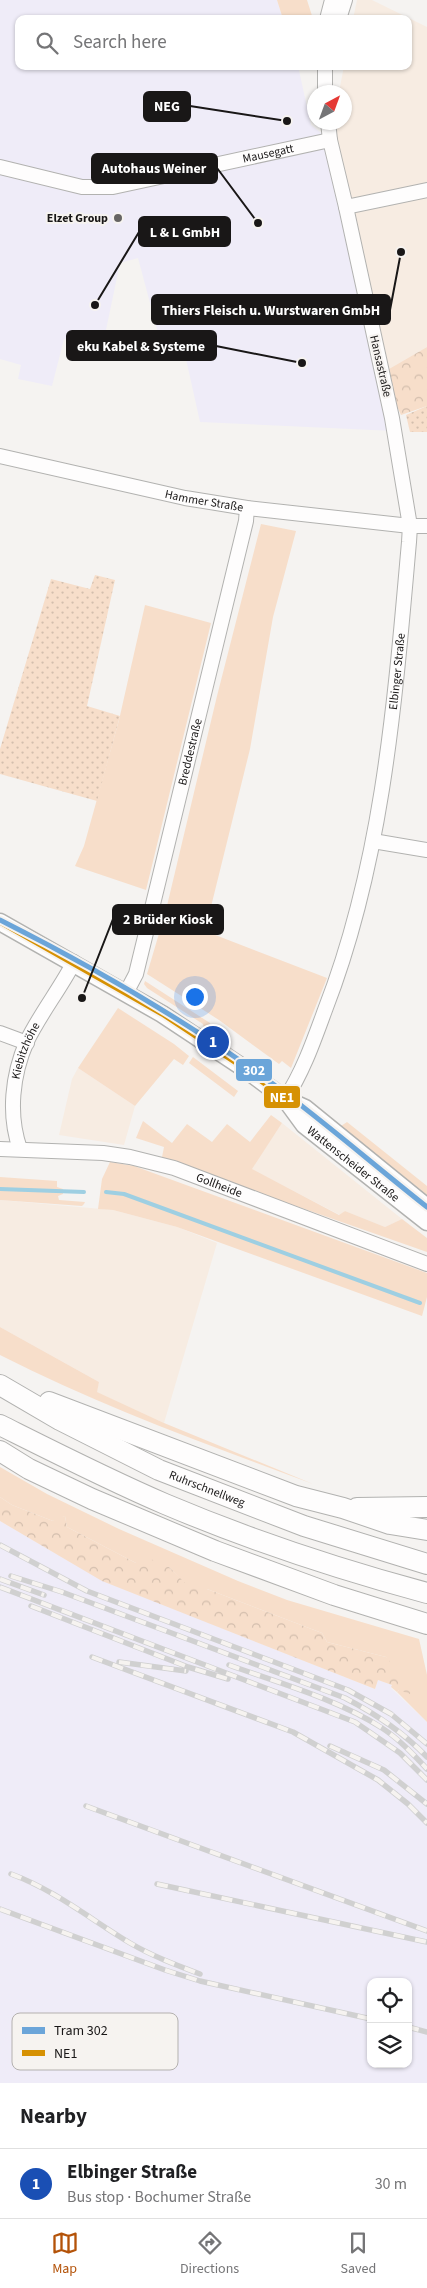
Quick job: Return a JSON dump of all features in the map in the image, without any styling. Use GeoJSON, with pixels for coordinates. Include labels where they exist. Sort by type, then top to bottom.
{"type":"FeatureCollection","features":[{"type":"Feature","properties":{"kind":"highway"},"geometry":{"type":"LineString","coordinates":[[2,1387],[59,1406],[296,1496],[343,1508],[390,1524],[427,1530]]}},
{"type":"Feature","properties":{"kind":"highway","name":"Ruhrschnellweg"},"geometry":{"type":"LineString","coordinates":[[2,1387],[60,1420],[159,1470],[304,1526],[427,1564]]}},
{"type":"Feature","properties":{"kind":"highway"},"geometry":{"type":"LineString","coordinates":[[0,1425],[164,1503],[252,1538],[305,1557],[427,1593]]}},
{"type":"Feature","properties":{"kind":"highway"},"geometry":{"type":"LineString","coordinates":[[0,1451],[29,1469],[92,1499],[214,1551],[334,1595],[427,1624]]}},
{"type":"Feature","properties":{"kind":"highway"},"geometry":{"type":"LineString","coordinates":[[343,1508],[427,1507]]}},
{"type":"Feature","properties":{"kind":"main road"},"geometry":{"type":"LineString","coordinates":[[0,922],[126,992],[204,1040],[285,1099]]}},
{"type":"Feature","properties":{"kind":"main road","name":"Wattenscheider Straße"},"geometry":{"type":"LineString","coordinates":[[285,1099],[306,1108],[427,1206]]}},
{"type":"Feature","properties":{"kind":"main road","name":"Wattenscheider Straße"},"geometry":{"type":"LineString","coordinates":[[285,1099],[304,1125],[427,1222]]}},
{"type":"Feature","properties":{"kind":"street"},"geometry":{"type":"LineString","coordinates":[[328,15],[332,0]]}},
{"type":"Feature","properties":{"kind":"street"},"geometry":{"type":"LineString","coordinates":[[340,15],[344,0]]}},
{"type":"Feature","properties":{"kind":"street"},"geometry":{"type":"LineString","coordinates":[[325,70],[325,85]]}},
{"type":"Feature","properties":{"kind":"street","name":"Hansastraße"},"geometry":{"type":"LineString","coordinates":[[329,130],[392,418],[410,526]]}},
{"type":"Feature","properties":{"kind":"street","name":"Mausegatt"},"geometry":{"type":"LineString","coordinates":[[0,167],[82,187],[113,187],[330,140]]}},
{"type":"Feature","properties":{"kind":"street"},"geometry":{"type":"LineString","coordinates":[[346,207],[427,190]]}},
{"type":"Feature","properties":{"kind":"street","name":"Hammer Straße"},"geometry":{"type":"LineString","coordinates":[[0,456],[185,498],[247,508],[410,526],[427,526]]}},
{"type":"Feature","properties":{"kind":"street","name":"Breddestraße"},"geometry":{"type":"LineString","coordinates":[[126,992],[136,974],[246,520],[247,508]]}},
{"type":"Feature","properties":{"kind":"street","name":"Elbinger Straße"},"geometry":{"type":"LineString","coordinates":[[285,1099],[303,1065],[343,961],[365,886],[388,746],[410,526]]}},
{"type":"Feature","properties":{"kind":"street"},"geometry":{"type":"LineString","coordinates":[[373,841],[427,850]]}},
{"type":"Feature","properties":{"kind":"street","name":"Kiebitzhöhe"},"geometry":{"type":"LineString","coordinates":[[20,1149],[14,1132],[12,1108],[16,1078],[26,1043],[74,962]]}},
{"type":"Feature","properties":{"kind":"street"},"geometry":{"type":"LineString","coordinates":[[0,1033],[26,1043]]}},
{"type":"Feature","properties":{"kind":"street","name":"Gollheide"},"geometry":{"type":"LineString","coordinates":[[0,1149],[103,1153],[130,1157],[174,1168],[427,1264]]}},
{"type":"Feature","properties":{"kind":"shaded area"},"geometry":{"type":"Polygon","coordinates":[[[0,0],[277,0],[282,15],[15,15],[15,70],[299,70],[307,107],[307,130],[317,130],[330,140],[394,431],[200,422],[182,341],[161,344],[138,258],[120,263],[102,349],[64,339],[52,386],[18,379],[21,365],[0,359],[0,0]]]}},
{"type":"Feature","properties":{"kind":"shaded area"},"geometry":{"type":"Polygon","coordinates":[[[357,0],[372,0],[403,15],[354,15],[357,0]]]}},
{"type":"Feature","properties":{"kind":"shaded area"},"geometry":{"type":"Polygon","coordinates":[[[412,20],[427,27],[427,347],[382,373],[334,130],[352,130],[352,85],[340,85],[343,70],[412,70],[412,20]]]}},
{"type":"Feature","properties":{"kind":"shaded area"},"geometry":{"type":"Polygon","coordinates":[[[78,1068],[135,1106],[124,1145],[59,1135],[72,1079],[78,1068]]]}},
{"type":"Feature","properties":{"kind":"shaded area"},"geometry":{"type":"Polygon","coordinates":[[[282,1123],[402,1219],[385,1227],[345,1211],[340,1215],[251,1169],[282,1123]]]}},
{"type":"Feature","properties":{"kind":"shaded area"},"geometry":{"type":"Polygon","coordinates":[[[0,1200],[113,1210],[177,1227],[217,1243],[164,1423],[96,1392],[99,1382],[0,1327],[0,1200]]]}},
{"type":"Feature","properties":{"kind":"shaded area"},"geometry":{"type":"Polygon","coordinates":[[[0,1521],[103,1581],[375,1689],[378,1680],[392,1685],[391,1688],[427,1722],[427,2083],[0,2083],[0,1521]]]}},
{"type":"Feature","properties":{"kind":"green space"},"geometry":{"type":"Polygon","coordinates":[[[277,0],[307,0],[312,15],[282,15],[277,0]]]}},
{"type":"Feature","properties":{"kind":"green space"},"geometry":{"type":"Polygon","coordinates":[[[427,347],[427,406],[401,415],[382,373],[427,347]]]}},
{"type":"Feature","properties":{"kind":"green space"},"geometry":{"type":"Polygon","coordinates":[[[427,406],[427,432],[410,432],[406,415],[427,406]]]}},
{"type":"Feature","properties":{"kind":"green space"},"geometry":{"type":"Polygon","coordinates":[[[261,524],[296,531],[273,617],[250,749],[205,931],[327,978],[291,1068],[282,1061],[279,1064],[219,1020],[147,974],[166,910],[217,696],[261,524]]]}},
{"type":"Feature","properties":{"kind":"green space"},"geometry":{"type":"Polygon","coordinates":[[[95,575],[115,580],[87,706],[120,716],[97,801],[0,774],[0,749],[51,579],[90,589],[95,575]]]}},
{"type":"Feature","properties":{"kind":"green space"},"geometry":{"type":"Polygon","coordinates":[[[145,605],[211,623],[146,890],[75,866],[84,846],[119,720],[145,605]]]}},
{"type":"Feature","properties":{"kind":"green space"},"geometry":{"type":"Polygon","coordinates":[[[145,981],[210,1023],[211,1027],[208,1031],[204,1029],[203,1024],[147,988],[144,984],[145,981]]]}},
{"type":"Feature","properties":{"kind":"green space"},"geometry":{"type":"Polygon","coordinates":[[[118,1008],[174,1044],[189,1056],[183,1065],[174,1059],[135,1106],[78,1068],[118,1008]]]}},
{"type":"Feature","properties":{"kind":"green space"},"geometry":{"type":"Polygon","coordinates":[[[193,1057],[238,1091],[234,1097],[189,1063],[193,1057]]]}},
{"type":"Feature","properties":{"kind":"green space"},"geometry":{"type":"Polygon","coordinates":[[[271,1115],[282,1123],[252,1169],[339,1215],[345,1211],[385,1227],[402,1219],[427,1238],[427,1252],[162,1157],[164,1147],[136,1138],[143,1121],[172,1143],[187,1124],[212,1142],[227,1124],[250,1142],[271,1115]]]}},
{"type":"Feature","properties":{"kind":"green space"},"geometry":{"type":"Polygon","coordinates":[[[347,1122],[427,1186],[427,1195],[341,1126],[347,1122]]]}},
{"type":"Feature","properties":{"kind":"green space"},"geometry":{"type":"Polygon","coordinates":[[[110,1162],[134,1166],[427,1273],[427,1297],[422,1316],[177,1227],[113,1210],[98,1209],[102,1179],[110,1162]]]}},
{"type":"Feature","properties":{"kind":"green space"},"geometry":{"type":"Polygon","coordinates":[[[0,1177],[57,1181],[57,1187],[63,1189],[63,1194],[58,1196],[59,1200],[85,1202],[82,1206],[0,1200],[0,1177]]]}},
{"type":"Feature","properties":{"kind":"green space"},"geometry":{"type":"Polygon","coordinates":[[[0,1327],[99,1382],[97,1392],[164,1423],[313,1484],[116,1408],[0,1355],[0,1327]]]}},
{"type":"Feature","properties":{"kind":"green space"},"geometry":{"type":"Polygon","coordinates":[[[0,1467],[47,1494],[119,1529],[238,1581],[287,1600],[419,1639],[427,1675],[427,1722],[397,1692],[399,1690],[386,1657],[327,1642],[322,1633],[207,1589],[190,1589],[169,1567],[136,1563],[67,1527],[65,1516],[53,1521],[12,1505],[0,1497],[0,1467]]]}},
{"type":"Feature","properties":{"kind":"green space"},"geometry":{"type":"Polygon","coordinates":[[[0,1497],[12,1505],[53,1521],[56,1518],[65,1516],[67,1527],[136,1563],[146,1557],[169,1567],[190,1588],[207,1589],[322,1633],[327,1642],[386,1657],[412,1687],[410,1694],[399,1690],[397,1692],[391,1687],[392,1685],[378,1680],[375,1689],[102,1581],[0,1521],[0,1497]]]}},
{"type":"Feature","properties":{"kind":"waterway"},"geometry":{"type":"LineString","coordinates":[[0,1189],[84,1192]]}},
{"type":"Feature","properties":{"kind":"waterway"},"geometry":{"type":"LineString","coordinates":[[106,1192],[124,1194],[420,1303]]}},
{"type":"Feature","properties":{"kind":"railway"},"geometry":{"type":"LineString","coordinates":[[0,1545],[87,1591],[348,1690],[391,1714],[427,1744]]}},
{"type":"Feature","properties":{"kind":"railway"},"geometry":{"type":"LineString","coordinates":[[11,1576],[62,1592],[345,1698],[389,1724],[427,1757]]}},
{"type":"Feature","properties":{"kind":"railway"},"geometry":{"type":"LineString","coordinates":[[0,1579],[44,1595]]}},
{"type":"Feature","properties":{"kind":"railway"},"geometry":{"type":"LineString","coordinates":[[0,1587],[355,1722],[400,1753],[427,1780]]}},
{"type":"Feature","properties":{"kind":"railway"},"geometry":{"type":"LineString","coordinates":[[31,1606],[188,1667],[228,1679]]}},
{"type":"Feature","properties":{"kind":"railway"},"geometry":{"type":"LineString","coordinates":[[92,1657],[293,1732],[378,1780],[408,1804],[427,1823]]}},
{"type":"Feature","properties":{"kind":"railway"},"geometry":{"type":"LineString","coordinates":[[119,1662],[186,1671]]}},
{"type":"Feature","properties":{"kind":"railway"},"geometry":{"type":"LineString","coordinates":[[229,1665],[307,1692],[346,1708],[394,1737],[427,1769]]}},
{"type":"Feature","properties":{"kind":"railway"},"geometry":{"type":"LineString","coordinates":[[330,1746],[384,1770],[427,1804]]}},
{"type":"Feature","properties":{"kind":"railway"},"geometry":{"type":"LineString","coordinates":[[86,1806],[427,1931]]}},
{"type":"Feature","properties":{"kind":"railway"},"geometry":{"type":"LineString","coordinates":[[11,1874],[43,1888],[138,1948],[200,1974]]}},
{"type":"Feature","properties":{"kind":"railway"},"geometry":{"type":"LineString","coordinates":[[157,1884],[427,1942]]}},
{"type":"Feature","properties":{"kind":"railway"},"geometry":{"type":"LineString","coordinates":[[0,1909],[165,1970],[200,1981],[367,2018]]}},
{"type":"Feature","properties":{"kind":"railway"},"geometry":{"type":"LineString","coordinates":[[412,2028],[427,2032]]}},
{"type":"Feature","properties":{"kind":"tram line","name":"302"},"geometry":{"type":"LineString","coordinates":[[0,920],[140,996],[240,1061],[293,1099],[427,1207]]}},
{"type":"Feature","properties":{"kind":"transit line","name":"NE1"},"geometry":{"type":"LineString","coordinates":[[0,922],[162,1014],[245,1069],[285,1099],[305,1108],[427,1207]]}},
{"type":"Feature","properties":{"kind":"place","name":"NEG"},"geometry":{"type":"Point","coordinates":[287,121]}},
{"type":"Feature","properties":{"kind":"place","name":"Elzet Group"},"geometry":{"type":"Point","coordinates":[118,218]}},
{"type":"Feature","properties":{"kind":"place","name":"Autohaus Weiner"},"geometry":{"type":"Point","coordinates":[258,223]}},
{"type":"Feature","properties":{"kind":"place","name":"Thiers Fleisch u. Wurstwaren GmbH"},"geometry":{"type":"Point","coordinates":[401,252]}},
{"type":"Feature","properties":{"kind":"place","name":"L & L GmbH"},"geometry":{"type":"Point","coordinates":[95,305]}},
{"type":"Feature","properties":{"kind":"place","name":"eku Kabel & Systeme"},"geometry":{"type":"Point","coordinates":[302,363]}},
{"type":"Feature","properties":{"kind":"place","name":"2 Brüder Kiosk"},"geometry":{"type":"Point","coordinates":[82,998]}},
{"type":"Feature","properties":{"kind":"place","name":"Elbinger Straße"},"geometry":{"type":"Point","coordinates":[213,1042]}}]}
